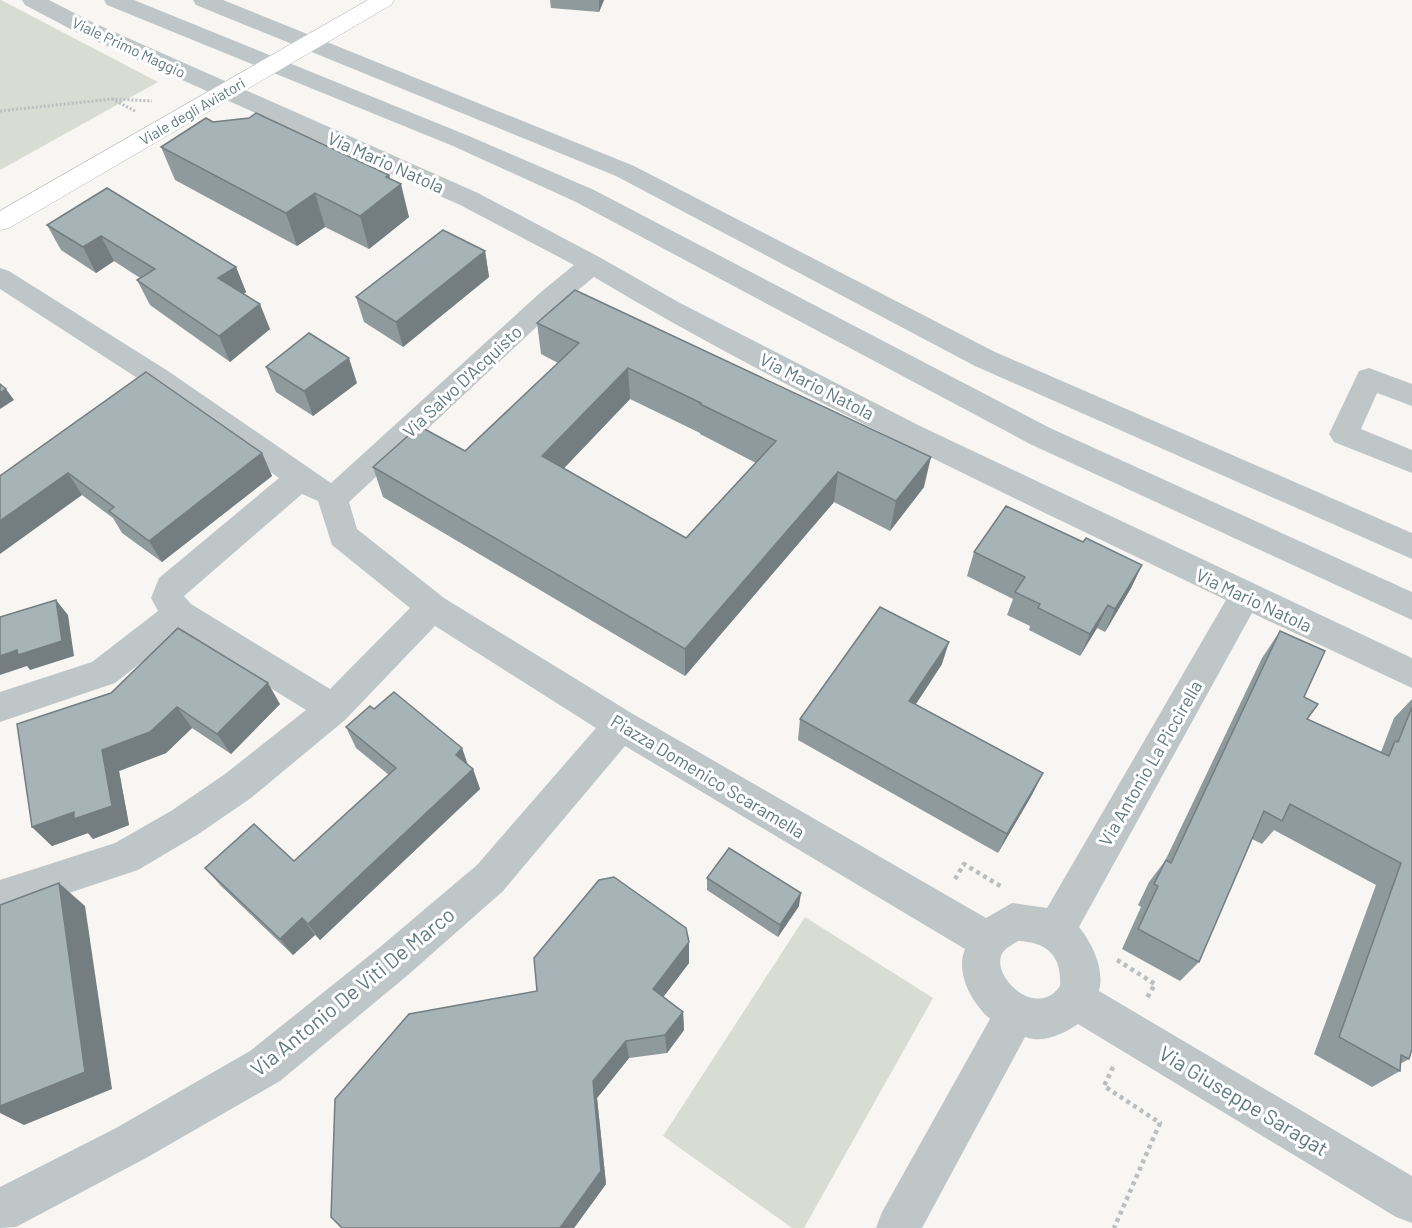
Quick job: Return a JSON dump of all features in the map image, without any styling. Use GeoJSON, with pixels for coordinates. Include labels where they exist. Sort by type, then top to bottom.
{"type":"FeatureCollection","features":[{"type":"Feature","properties":{"kind":"main road","name":"Viale degli Aviatori"},"geometry":{"type":"LineString","coordinates":[[0,222],[383,0]]}},
{"type":"Feature","properties":{"kind":"street","name":"Viale Primo Maggio"},"geometry":{"type":"LineString","coordinates":[[33,0],[86,28],[226,91]]}},
{"type":"Feature","properties":{"kind":"street"},"geometry":{"type":"LineString","coordinates":[[116,0],[460,141],[585,196],[1040,436],[1412,607]]}},
{"type":"Feature","properties":{"kind":"street"},"geometry":{"type":"LineString","coordinates":[[204,0],[626,171],[985,359],[1412,547]]}},
{"type":"Feature","properties":{"kind":"street","name":"Via Mario Natola"},"geometry":{"type":"LineString","coordinates":[[226,91],[469,199],[592,264],[670,310],[910,434],[1412,674]]}},
{"type":"Feature","properties":{"kind":"street","name":"Via Salvo D'Acquisto"},"geometry":{"type":"LineString","coordinates":[[333,499],[551,298],[592,264]]}},
{"type":"Feature","properties":{"kind":"street"},"geometry":{"type":"LineString","coordinates":[[0,277],[158,378],[333,499]]}},
{"type":"Feature","properties":{"kind":"street"},"geometry":{"type":"LineString","coordinates":[[130,397],[158,378]]}},
{"type":"Feature","properties":{"kind":"street"},"geometry":{"type":"LineString","coordinates":[[1412,396],[1369,378],[1344,434],[1412,462]]}},
{"type":"Feature","properties":{"kind":"street"},"geometry":{"type":"LineString","coordinates":[[301,477],[170,587],[167,598],[179,614],[333,709]]}},
{"type":"Feature","properties":{"kind":"street","name":"Piazza Domenico Scaramella"},"geometry":{"type":"LineString","coordinates":[[333,499],[343,536],[432,607],[621,725],[987,940]]}},
{"type":"Feature","properties":{"kind":"street","name":"Via Antonio La Piccirella"},"geometry":{"type":"LineString","coordinates":[[1055,931],[1245,596]]}},
{"type":"Feature","properties":{"kind":"street"},"geometry":{"type":"LineString","coordinates":[[0,898],[125,858],[184,823],[238,786],[333,709],[432,607]]}},
{"type":"Feature","properties":{"kind":"street"},"geometry":{"type":"LineString","coordinates":[[0,707],[103,673],[179,614]]}},
{"type":"Feature","properties":{"kind":"street","name":"Via Antonio De Viti De Marco"},"geometry":{"type":"LineString","coordinates":[[0,1211],[131,1143],[265,1066],[394,961],[490,878],[621,725]]}},
{"type":"Feature","properties":{"kind":"street"},"geometry":{"type":"LineString","coordinates":[[1012,922],[1029,922],[1055,931],[1073,951],[1080,967],[1081,985],[1076,1000],[1065,1012],[1050,1019],[1033,1019],[1015,1014],[999,1003],[987,989],[981,972],[981,955],[987,940],[998,929],[1012,922]]}},
{"type":"Feature","properties":{"kind":"street","name":"Via Giuseppe Saragat"},"geometry":{"type":"LineString","coordinates":[[1076,1000],[1412,1201]]}},
{"type":"Feature","properties":{"kind":"street"},"geometry":{"type":"LineString","coordinates":[[898,1228],[1015,1014]]}},
{"type":"Feature","properties":{"kind":"path"},"geometry":{"type":"LineString","coordinates":[[0,111],[112,99],[154,102],[197,79]]}},
{"type":"Feature","properties":{"kind":"path"},"geometry":{"type":"LineString","coordinates":[[1114,1228],[1120,1214]]}},
{"type":"Feature","properties":{"kind":"shaded area"},"geometry":{"type":"Polygon","coordinates":[[[1,0],[158,82],[0,170],[1,0]]]}},
{"type":"Feature","properties":{"kind":"shaded area"},"geometry":{"type":"Polygon","coordinates":[[[805,917],[933,998],[804,1228],[792,1228],[663,1136],[805,917]]]}},
{"type":"Feature","properties":{"kind":"building"},"geometry":{"type":"Polygon","coordinates":[[[256,113],[389,175],[386,177],[401,184],[360,216],[315,193],[286,213],[161,147],[206,118],[213,122],[249,118],[256,113]]]}},
{"type":"Feature","properties":{"kind":"building"},"geometry":{"type":"Polygon","coordinates":[[[107,188],[236,267],[218,278],[260,304],[219,336],[137,280],[155,269],[101,236],[83,247],[47,225],[107,188]]]}},
{"type":"Feature","properties":{"kind":"building"},"geometry":{"type":"Polygon","coordinates":[[[443,230],[485,251],[396,322],[356,297],[443,230]]]}},
{"type":"Feature","properties":{"kind":"building"},"geometry":{"type":"Polygon","coordinates":[[[575,290],[931,457],[896,501],[838,472],[685,649],[373,467],[419,426],[465,451],[579,343],[537,323],[575,290]],[[628,368],[542,456],[686,538],[776,441],[628,368]]]}},
{"type":"Feature","properties":{"kind":"building"},"geometry":{"type":"Polygon","coordinates":[[[309,333],[349,358],[304,391],[266,367],[309,333]]]}},
{"type":"Feature","properties":{"kind":"building"},"geometry":{"type":"Polygon","coordinates":[[[146,372],[262,453],[149,541],[109,511],[114,507],[68,473],[0,521],[0,476],[146,372]]]}},
{"type":"Feature","properties":{"kind":"building"},"geometry":{"type":"Polygon","coordinates":[[[0,384],[6,389],[0,393],[0,384]]]}},
{"type":"Feature","properties":{"kind":"building"},"geometry":{"type":"Polygon","coordinates":[[[1006,506],[1083,542],[1086,538],[1142,565],[1115,609],[1108,605],[1090,634],[1038,608],[1040,604],[1015,592],[1025,577],[974,552],[1006,506]]]}},
{"type":"Feature","properties":{"kind":"building"},"geometry":{"type":"Polygon","coordinates":[[[56,600],[62,641],[18,655],[17,650],[0,656],[0,617],[56,600]]]}},
{"type":"Feature","properties":{"kind":"building"},"geometry":{"type":"Polygon","coordinates":[[[880,607],[949,642],[909,701],[1043,773],[1007,834],[800,719],[880,607]]]}},
{"type":"Feature","properties":{"kind":"building"},"geometry":{"type":"Polygon","coordinates":[[[178,628],[268,683],[217,734],[177,707],[150,732],[102,750],[112,806],[74,819],[74,812],[32,827],[17,724],[111,693],[178,628]]]}},
{"type":"Feature","properties":{"kind":"building"},"geometry":{"type":"Polygon","coordinates":[[[1280,631],[1325,651],[1304,697],[1318,704],[1307,719],[1389,756],[1395,741],[1398,742],[1412,707],[1412,1049],[1409,1059],[1401,1055],[1400,1071],[1339,1037],[1401,863],[1290,804],[1282,821],[1264,811],[1199,962],[1138,929],[1158,886],[1154,884],[1166,860],[1171,863],[1280,631]]]}},
{"type":"Feature","properties":{"kind":"building"},"geometry":{"type":"Polygon","coordinates":[[[394,692],[462,748],[456,755],[473,769],[308,924],[302,918],[280,939],[205,868],[254,824],[294,861],[396,768],[346,727],[370,706],[374,709],[394,692]]]}},
{"type":"Feature","properties":{"kind":"building"},"geometry":{"type":"Polygon","coordinates":[[[729,848],[801,893],[780,925],[707,878],[729,848]]]}},
{"type":"Feature","properties":{"kind":"building"},"geometry":{"type":"Polygon","coordinates":[[[614,877],[686,928],[689,942],[653,989],[683,1012],[665,1035],[626,1041],[593,1081],[601,1171],[560,1228],[342,1228],[331,1217],[335,1099],[409,1014],[537,991],[534,958],[599,880],[614,877]]]}},
{"type":"Feature","properties":{"kind":"building"},"geometry":{"type":"Polygon","coordinates":[[[59,883],[85,1072],[0,1106],[0,905],[59,883]]]}}]}
